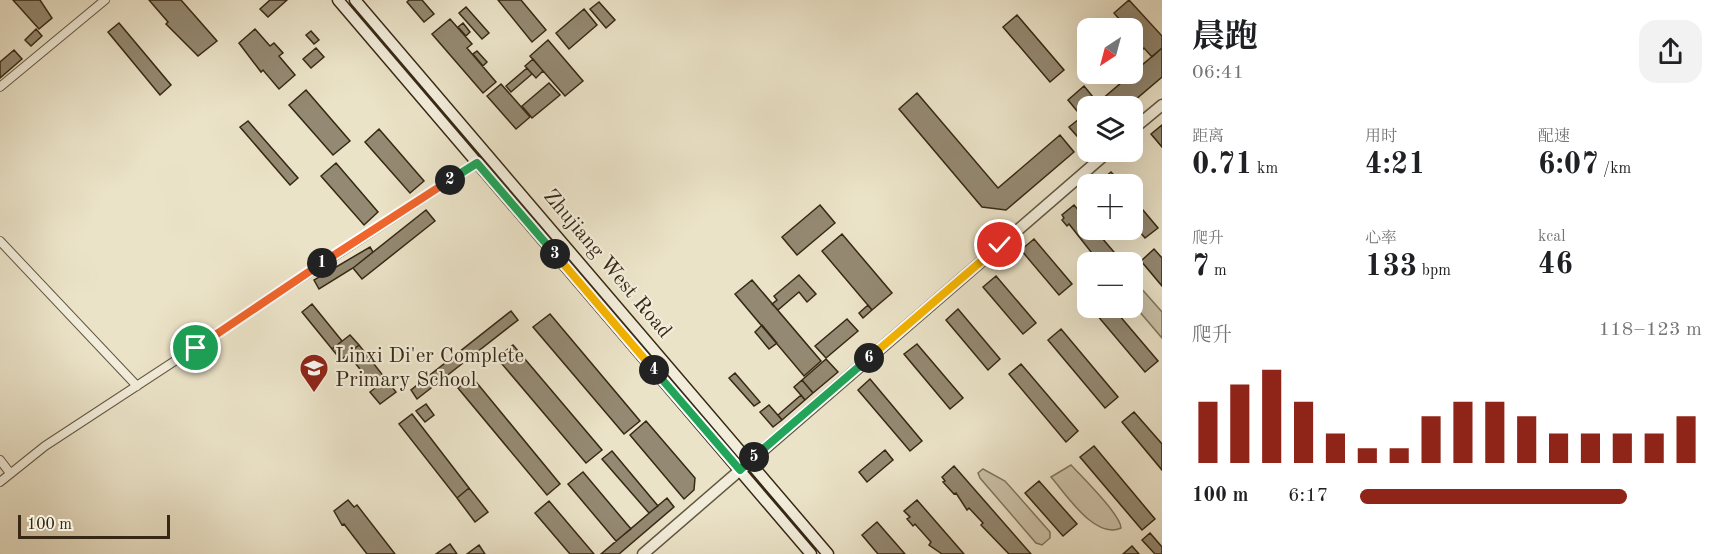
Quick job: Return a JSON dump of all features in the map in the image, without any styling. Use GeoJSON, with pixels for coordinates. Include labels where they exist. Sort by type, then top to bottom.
{"type":"FeatureCollection","features":[{"type":"Feature","properties":{"kind":"main road","name":"Zhujiang West Road"},"geometry":{"type":"LineString","coordinates":[[338,0],[811,554]]}},
{"type":"Feature","properties":{"kind":"main road","name":"Zhujiang West Road"},"geometry":{"type":"LineString","coordinates":[[355,0],[828,554]]}},
{"type":"Feature","properties":{"kind":"main road"},"geometry":{"type":"LineString","coordinates":[[1143,121],[1162,105]]}},
{"type":"Feature","properties":{"kind":"main road"},"geometry":{"type":"LineString","coordinates":[[643,554],[1096,162]]}},
{"type":"Feature","properties":{"kind":"street"},"geometry":{"type":"LineString","coordinates":[[0,87],[105,0]]}},
{"type":"Feature","properties":{"kind":"street"},"geometry":{"type":"LineString","coordinates":[[0,482],[45,446],[353,242],[477,163]]}},
{"type":"Feature","properties":{"kind":"street"},"geometry":{"type":"LineString","coordinates":[[0,241],[137,386]]}},
{"type":"Feature","properties":{"kind":"street"},"geometry":{"type":"LineString","coordinates":[[0,460],[10,473]]}},
{"type":"Feature","properties":{"kind":"shaded area"},"geometry":{"type":"Polygon","coordinates":[[[1143,290],[1162,312],[1162,338],[1143,316],[1143,290]]]}},
{"type":"Feature","properties":{"kind":"shaded area"},"geometry":{"type":"Polygon","coordinates":[[[1071,465],[1115,514],[1121,528],[1111,530],[1091,522],[1051,477],[1071,465]]]}},
{"type":"Feature","properties":{"kind":"shaded area"},"geometry":{"type":"Polygon","coordinates":[[[983,469],[1005,481],[1050,532],[1050,538],[1042,545],[1036,543],[980,478],[978,473],[983,469]]]}},
{"type":"Feature","properties":{"kind":"building"},"geometry":{"type":"Polygon","coordinates":[[[13,0],[40,0],[52,18],[39,29],[13,0]]]}},
{"type":"Feature","properties":{"kind":"building"},"geometry":{"type":"Polygon","coordinates":[[[149,0],[181,0],[217,41],[198,56],[166,24],[168,22],[149,0]]]}},
{"type":"Feature","properties":{"kind":"building"},"geometry":{"type":"Polygon","coordinates":[[[270,0],[287,0],[268,17],[260,9],[270,0]]]}},
{"type":"Feature","properties":{"kind":"building"},"geometry":{"type":"Polygon","coordinates":[[[422,0],[434,14],[424,22],[407,2],[422,0]]]}},
{"type":"Feature","properties":{"kind":"building"},"geometry":{"type":"Polygon","coordinates":[[[498,0],[521,0],[546,30],[532,42],[498,0]]]}},
{"type":"Feature","properties":{"kind":"building"},"geometry":{"type":"Polygon","coordinates":[[[1129,0],[1162,36],[1162,48],[1152,57],[1143,49],[1143,18],[1118,18],[1114,13],[1129,0]]]}},
{"type":"Feature","properties":{"kind":"building"},"geometry":{"type":"Polygon","coordinates":[[[599,2],[615,20],[606,28],[590,9],[599,2]]]}},
{"type":"Feature","properties":{"kind":"building"},"geometry":{"type":"Polygon","coordinates":[[[466,7],[489,33],[482,39],[459,13],[466,7]]]}},
{"type":"Feature","properties":{"kind":"building"},"geometry":{"type":"Polygon","coordinates":[[[584,9],[597,25],[569,49],[556,33],[584,9]]]}},
{"type":"Feature","properties":{"kind":"building"},"geometry":{"type":"Polygon","coordinates":[[[1017,15],[1064,70],[1050,82],[1003,27],[1017,15]]]}},
{"type":"Feature","properties":{"kind":"building"},"geometry":{"type":"Polygon","coordinates":[[[450,19],[472,44],[467,48],[496,82],[483,93],[432,34],[450,19]]]}},
{"type":"Feature","properties":{"kind":"building"},"geometry":{"type":"Polygon","coordinates":[[[119,23],[171,85],[160,95],[108,32],[119,23]]]}},
{"type":"Feature","properties":{"kind":"building"},"geometry":{"type":"Polygon","coordinates":[[[463,23],[470,32],[466,36],[458,27],[463,23]]]}},
{"type":"Feature","properties":{"kind":"building"},"geometry":{"type":"Polygon","coordinates":[[[36,29],[42,36],[31,46],[25,40],[36,29]]]}},
{"type":"Feature","properties":{"kind":"building"},"geometry":{"type":"Polygon","coordinates":[[[255,29],[270,46],[274,43],[283,53],[279,56],[295,75],[279,89],[263,70],[261,72],[239,43],[255,29]]]}},
{"type":"Feature","properties":{"kind":"building"},"geometry":{"type":"Polygon","coordinates":[[[311,31],[319,40],[314,44],[306,35],[311,31]]]}},
{"type":"Feature","properties":{"kind":"building"},"geometry":{"type":"Polygon","coordinates":[[[548,40],[583,81],[565,96],[530,56],[548,40]]]}},
{"type":"Feature","properties":{"kind":"building"},"geometry":{"type":"Polygon","coordinates":[[[316,48],[324,57],[311,68],[303,59],[316,48]]]}},
{"type":"Feature","properties":{"kind":"building"},"geometry":{"type":"Polygon","coordinates":[[[1162,48],[1162,77],[1140,96],[1106,96],[1120,84],[1143,84],[1143,64],[1162,48]]]}},
{"type":"Feature","properties":{"kind":"building"},"geometry":{"type":"Polygon","coordinates":[[[14,50],[22,59],[0,78],[0,62],[14,50]]]}},
{"type":"Feature","properties":{"kind":"building"},"geometry":{"type":"Polygon","coordinates":[[[477,51],[487,62],[483,66],[473,54],[477,51]]]}},
{"type":"Feature","properties":{"kind":"building"},"geometry":{"type":"Polygon","coordinates":[[[533,59],[543,71],[536,78],[525,66],[533,59]]]}},
{"type":"Feature","properties":{"kind":"building"},"geometry":{"type":"Polygon","coordinates":[[[527,68],[532,74],[511,92],[506,86],[527,68]]]}},
{"type":"Feature","properties":{"kind":"building"},"geometry":{"type":"Polygon","coordinates":[[[549,83],[560,95],[532,118],[522,106],[549,83]]]}},
{"type":"Feature","properties":{"kind":"building"},"geometry":{"type":"Polygon","coordinates":[[[501,84],[530,117],[516,129],[487,96],[501,84]]]}},
{"type":"Feature","properties":{"kind":"building"},"geometry":{"type":"Polygon","coordinates":[[[1084,86],[1092,96],[1077,96],[1077,111],[1068,100],[1084,86]]]}},
{"type":"Feature","properties":{"kind":"building"},"geometry":{"type":"Polygon","coordinates":[[[306,90],[350,141],[333,155],[289,105],[306,90]]]}},
{"type":"Feature","properties":{"kind":"building"},"geometry":{"type":"Polygon","coordinates":[[[917,93],[998,188],[1060,135],[1074,152],[1006,210],[982,207],[899,109],[917,93]]]}},
{"type":"Feature","properties":{"kind":"building"},"geometry":{"type":"Polygon","coordinates":[[[248,121],[298,178],[290,185],[240,127],[248,121]]]}},
{"type":"Feature","properties":{"kind":"building"},"geometry":{"type":"Polygon","coordinates":[[[1077,121],[1077,136],[1069,127],[1077,121]]]}},
{"type":"Feature","properties":{"kind":"building"},"geometry":{"type":"Polygon","coordinates":[[[1162,125],[1162,147],[1151,134],[1162,125]]]}},
{"type":"Feature","properties":{"kind":"building"},"geometry":{"type":"Polygon","coordinates":[[[379,129],[424,181],[410,193],[365,142],[379,129]]]}},
{"type":"Feature","properties":{"kind":"building"},"geometry":{"type":"Polygon","coordinates":[[[336,163],[378,212],[364,225],[321,176],[336,163]]]}},
{"type":"Feature","properties":{"kind":"building"},"geometry":{"type":"Polygon","coordinates":[[[820,205],[835,223],[797,255],[782,237],[820,205]]]}},
{"type":"Feature","properties":{"kind":"building"},"geometry":{"type":"Polygon","coordinates":[[[1074,205],[1077,208],[1077,234],[1069,224],[1067,226],[1062,220],[1064,218],[1062,215],[1074,205]]]}},
{"type":"Feature","properties":{"kind":"building"},"geometry":{"type":"Polygon","coordinates":[[[426,210],[435,221],[362,279],[353,268],[426,210]]]}},
{"type":"Feature","properties":{"kind":"building"},"geometry":{"type":"Polygon","coordinates":[[[1143,210],[1158,228],[1145,238],[1143,236],[1143,210]]]}},
{"type":"Feature","properties":{"kind":"building"},"geometry":{"type":"Polygon","coordinates":[[[842,234],[892,293],[872,310],[822,251],[842,234]]]}},
{"type":"Feature","properties":{"kind":"building"},"geometry":{"type":"Polygon","coordinates":[[[1034,239],[1072,284],[1059,295],[1021,250],[1034,239]]]}},
{"type":"Feature","properties":{"kind":"building"},"geometry":{"type":"Polygon","coordinates":[[[1082,240],[1104,240],[1114,252],[1091,252],[1082,240]]]}},
{"type":"Feature","properties":{"kind":"building"},"geometry":{"type":"Polygon","coordinates":[[[370,247],[373,252],[353,268],[319,289],[314,280],[370,247]]]}},
{"type":"Feature","properties":{"kind":"building"},"geometry":{"type":"Polygon","coordinates":[[[1154,249],[1162,258],[1162,286],[1143,263],[1143,259],[1154,249]]]}},
{"type":"Feature","properties":{"kind":"building"},"geometry":{"type":"Polygon","coordinates":[[[799,275],[816,294],[807,302],[799,292],[778,310],[772,304],[777,300],[774,296],[799,275]]]}},
{"type":"Feature","properties":{"kind":"building"},"geometry":{"type":"Polygon","coordinates":[[[996,276],[1036,323],[1023,334],[983,287],[996,276]]]}},
{"type":"Feature","properties":{"kind":"building"},"geometry":{"type":"Polygon","coordinates":[[[752,280],[821,361],[804,376],[735,294],[752,280]]]}},
{"type":"Feature","properties":{"kind":"building"},"geometry":{"type":"Polygon","coordinates":[[[312,304],[342,341],[332,349],[302,312],[312,304]]]}},
{"type":"Feature","properties":{"kind":"building"},"geometry":{"type":"Polygon","coordinates":[[[868,305],[872,310],[863,318],[859,313],[868,305]]]}},
{"type":"Feature","properties":{"kind":"building"},"geometry":{"type":"Polygon","coordinates":[[[958,309],[1000,359],[988,370],[946,320],[958,309]]]}},
{"type":"Feature","properties":{"kind":"building"},"geometry":{"type":"Polygon","coordinates":[[[511,311],[518,320],[417,399],[411,390],[511,311]]]}},
{"type":"Feature","properties":{"kind":"building"},"geometry":{"type":"Polygon","coordinates":[[[550,314],[640,421],[624,434],[533,327],[550,314]]]}},
{"type":"Feature","properties":{"kind":"building"},"geometry":{"type":"Polygon","coordinates":[[[1099,318],[1121,318],[1158,361],[1145,372],[1099,318]]]}},
{"type":"Feature","properties":{"kind":"building"},"geometry":{"type":"Polygon","coordinates":[[[847,319],[858,331],[826,358],[815,346],[847,319]]]}},
{"type":"Feature","properties":{"kind":"building"},"geometry":{"type":"Polygon","coordinates":[[[762,325],[777,343],[769,349],[755,332],[762,325]]]}},
{"type":"Feature","properties":{"kind":"building"},"geometry":{"type":"Polygon","coordinates":[[[1061,329],[1118,397],[1105,408],[1048,340],[1061,329]]]}},
{"type":"Feature","properties":{"kind":"building"},"geometry":{"type":"Polygon","coordinates":[[[350,335],[359,345],[341,360],[332,349],[350,335]]]}},
{"type":"Feature","properties":{"kind":"building"},"geometry":{"type":"Polygon","coordinates":[[[917,344],[963,398],[950,409],[904,354],[917,344]]]}},
{"type":"Feature","properties":{"kind":"building"},"geometry":{"type":"Polygon","coordinates":[[[359,345],[396,392],[380,404],[370,392],[375,388],[348,354],[359,345]]]}},
{"type":"Feature","properties":{"kind":"building"},"geometry":{"type":"Polygon","coordinates":[[[513,345],[602,450],[586,463],[497,358],[513,345]]]}},
{"type":"Feature","properties":{"kind":"building"},"geometry":{"type":"Polygon","coordinates":[[[826,359],[838,372],[813,393],[802,380],[826,359]]]}},
{"type":"Feature","properties":{"kind":"building"},"geometry":{"type":"Polygon","coordinates":[[[1021,364],[1078,431],[1066,442],[1009,374],[1021,364]]]}},
{"type":"Feature","properties":{"kind":"building"},"geometry":{"type":"Polygon","coordinates":[[[735,373],[760,402],[754,406],[729,378],[735,373]]]}},
{"type":"Feature","properties":{"kind":"building"},"geometry":{"type":"Polygon","coordinates":[[[472,377],[560,484],[547,495],[458,388],[472,377]]]}},
{"type":"Feature","properties":{"kind":"building"},"geometry":{"type":"Polygon","coordinates":[[[870,379],[922,441],[910,451],[858,390],[870,379]]]}},
{"type":"Feature","properties":{"kind":"building"},"geometry":{"type":"Polygon","coordinates":[[[802,380],[813,393],[805,400],[794,387],[802,380]]]}},
{"type":"Feature","properties":{"kind":"building"},"geometry":{"type":"Polygon","coordinates":[[[801,395],[805,400],[782,420],[778,415],[801,395]]]}},
{"type":"Feature","properties":{"kind":"building"},"geometry":{"type":"Polygon","coordinates":[[[426,404],[434,415],[425,422],[416,411],[426,404]]]}},
{"type":"Feature","properties":{"kind":"building"},"geometry":{"type":"Polygon","coordinates":[[[769,405],[782,420],[773,427],[760,412],[769,405]]]}},
{"type":"Feature","properties":{"kind":"building"},"geometry":{"type":"Polygon","coordinates":[[[1134,412],[1162,444],[1162,470],[1122,422],[1134,412]]]}},
{"type":"Feature","properties":{"kind":"building"},"geometry":{"type":"Polygon","coordinates":[[[412,414],[469,488],[457,498],[399,424],[412,414]]]}},
{"type":"Feature","properties":{"kind":"building"},"geometry":{"type":"Polygon","coordinates":[[[646,421],[695,478],[694,490],[684,499],[630,435],[646,421]]]}},
{"type":"Feature","properties":{"kind":"building"},"geometry":{"type":"Polygon","coordinates":[[[1094,446],[1155,519],[1142,530],[1080,457],[1094,446]]]}},
{"type":"Feature","properties":{"kind":"building"},"geometry":{"type":"Polygon","coordinates":[[[885,450],[893,460],[867,482],[859,472],[885,450]]]}},
{"type":"Feature","properties":{"kind":"building"},"geometry":{"type":"Polygon","coordinates":[[[612,451],[658,506],[649,513],[602,459],[612,451]]]}},
{"type":"Feature","properties":{"kind":"building"},"geometry":{"type":"Polygon","coordinates":[[[954,466],[1031,554],[1009,554],[981,525],[983,523],[969,508],[967,510],[956,493],[954,494],[943,482],[945,481],[942,477],[954,466]]]}},
{"type":"Feature","properties":{"kind":"building"},"geometry":{"type":"Polygon","coordinates":[[[583,472],[631,529],[616,541],[568,484],[583,472]]]}},
{"type":"Feature","properties":{"kind":"building"},"geometry":{"type":"Polygon","coordinates":[[[1039,481],[1077,524],[1063,536],[1025,493],[1039,481]]]}},
{"type":"Feature","properties":{"kind":"building"},"geometry":{"type":"Polygon","coordinates":[[[469,488],[488,512],[475,522],[457,498],[469,488]]]}},
{"type":"Feature","properties":{"kind":"building"},"geometry":{"type":"Polygon","coordinates":[[[667,498],[674,507],[619,554],[601,554],[667,498]]]}},
{"type":"Feature","properties":{"kind":"building"},"geometry":{"type":"Polygon","coordinates":[[[348,500],[354,507],[357,505],[395,554],[367,554],[344,524],[342,525],[334,511],[348,500]]]}},
{"type":"Feature","properties":{"kind":"building"},"geometry":{"type":"Polygon","coordinates":[[[917,500],[964,554],[942,554],[929,545],[931,542],[915,524],[913,526],[907,519],[910,517],[904,511],[917,500]]]}},
{"type":"Feature","properties":{"kind":"building"},"geometry":{"type":"Polygon","coordinates":[[[549,501],[594,554],[570,554],[535,513],[549,501]]]}},
{"type":"Feature","properties":{"kind":"building"},"geometry":{"type":"Polygon","coordinates":[[[877,522],[905,554],[878,554],[862,535],[877,522]]]}},
{"type":"Feature","properties":{"kind":"building"},"geometry":{"type":"Polygon","coordinates":[[[1150,533],[1162,547],[1162,554],[1155,554],[1142,540],[1150,533]]]}},
{"type":"Feature","properties":{"kind":"building"},"geometry":{"type":"Polygon","coordinates":[[[450,544],[457,554],[436,554],[450,544]]]}},
{"type":"Feature","properties":{"kind":"building"},"geometry":{"type":"Polygon","coordinates":[[[479,545],[485,554],[467,554],[479,545]]]}},
{"type":"Feature","properties":{"kind":"building"},"geometry":{"type":"Polygon","coordinates":[[[1132,546],[1139,554],[1123,554],[1132,546]]]}},
{"type":"Feature","properties":{"kind":"place","name":"Linxi Di'er Complete Primary School"},"geometry":{"type":"Point","coordinates":[314,394]}},
{"type":"Feature","properties":{"kind":"route"},"geometry":{"type":"LineString","coordinates":[[196,348],[353,242],[477,163],[740,470],[1000,245]]}}]}
